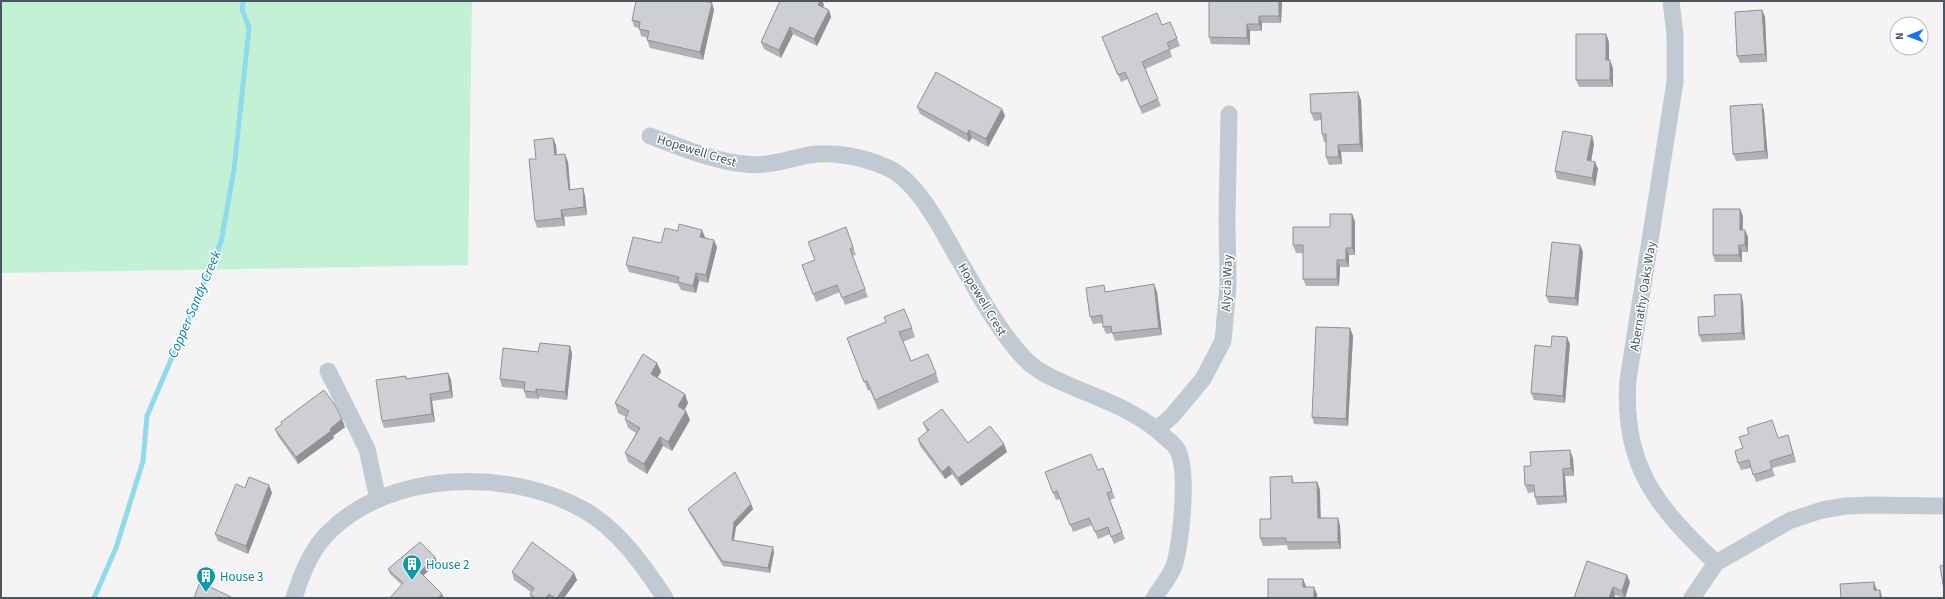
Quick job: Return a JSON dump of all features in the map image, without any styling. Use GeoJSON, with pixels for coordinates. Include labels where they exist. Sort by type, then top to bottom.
{"type":"FeatureCollection","features":[{"type":"Feature","properties":{"kind":"street","name":"Abernathy Oaks Way"},"geometry":{"type":"LineString","coordinates":[[1671,1],[1675,35],[1675,82],[1628,380],[1626,406],[1628,429],[1634,452],[1654,495],[1684,533],[1716,563]]}},
{"type":"Feature","properties":{"kind":"street","name":"Alycia Way"},"geometry":{"type":"LineString","coordinates":[[1157,429],[1172,416],[1203,379],[1223,341],[1228,286],[1227,218],[1229,114]]}},
{"type":"Feature","properties":{"kind":"street","name":"Hopewell Crest"},"geometry":{"type":"LineString","coordinates":[[650,136],[712,158],[746,165],[786,162],[810,155],[835,154],[864,159],[888,168],[918,194],[934,217],[998,325],[1025,360],[1048,376],[1111,403],[1157,429],[1177,450],[1183,479],[1183,510],[1175,564],[1154,598]]}},
{"type":"Feature","properties":{"kind":"street"},"geometry":{"type":"LineString","coordinates":[[328,371],[367,448],[378,499]]}},
{"type":"Feature","properties":{"kind":"street"},"geometry":{"type":"LineString","coordinates":[[294,598],[311,556],[328,532],[351,513],[378,499],[401,491],[428,484],[456,481],[493,483],[524,488],[556,496],[584,510],[610,528],[625,544],[665,598]]}},
{"type":"Feature","properties":{"kind":"street"},"geometry":{"type":"LineString","coordinates":[[1692,598],[1716,563],[1789,521],[1822,510],[1870,505],[1944,506]]}},
{"type":"Feature","properties":{"kind":"green space"},"geometry":{"type":"Polygon","coordinates":[[[1,1],[472,1],[468,265],[1,273],[1,1]]]}},
{"type":"Feature","properties":{"kind":"building"},"geometry":{"type":"Polygon","coordinates":[[[636,1],[704,1],[712,3],[700,52],[647,40],[649,31],[639,29],[640,22],[632,20],[636,1]]]}},
{"type":"Feature","properties":{"kind":"building"},"geometry":{"type":"Polygon","coordinates":[[[780,1],[820,1],[818,5],[829,10],[814,39],[790,27],[779,50],[761,42],[780,1]]]}},
{"type":"Feature","properties":{"kind":"building"},"geometry":{"type":"Polygon","coordinates":[[[1209,1],[1279,1],[1279,16],[1259,16],[1259,24],[1247,24],[1247,38],[1209,37],[1209,1]]]}},
{"type":"Feature","properties":{"kind":"building"},"geometry":{"type":"Polygon","coordinates":[[[1762,10],[1765,54],[1737,56],[1735,12],[1762,10]]]}},
{"type":"Feature","properties":{"kind":"building"},"geometry":{"type":"Polygon","coordinates":[[[1157,13],[1162,25],[1170,22],[1177,38],[1167,43],[1170,49],[1142,62],[1158,99],[1140,107],[1125,72],[1118,75],[1102,37],[1157,13]]]}},
{"type":"Feature","properties":{"kind":"building"},"geometry":{"type":"Polygon","coordinates":[[[1576,34],[1606,34],[1606,60],[1610,60],[1610,80],[1576,80],[1576,34]]]}},
{"type":"Feature","properties":{"kind":"building"},"geometry":{"type":"Polygon","coordinates":[[[936,72],[1002,109],[986,139],[969,130],[967,134],[917,107],[936,72]]]}},
{"type":"Feature","properties":{"kind":"building"},"geometry":{"type":"Polygon","coordinates":[[[1358,92],[1360,144],[1338,145],[1339,157],[1326,157],[1326,134],[1322,134],[1321,113],[1311,113],[1310,94],[1358,92]]]}},
{"type":"Feature","properties":{"kind":"building"},"geometry":{"type":"Polygon","coordinates":[[[1762,104],[1765,151],[1733,154],[1730,106],[1762,104]]]}},
{"type":"Feature","properties":{"kind":"building"},"geometry":{"type":"Polygon","coordinates":[[[1563,131],[1592,136],[1587,160],[1595,162],[1592,178],[1555,171],[1563,131]]]}},
{"type":"Feature","properties":{"kind":"building"},"geometry":{"type":"Polygon","coordinates":[[[553,138],[555,155],[565,154],[569,190],[583,188],[584,207],[561,210],[562,218],[535,221],[529,159],[536,159],[534,140],[553,138]]]}},
{"type":"Feature","properties":{"kind":"building"},"geometry":{"type":"Polygon","coordinates":[[[1713,209],[1740,209],[1740,230],[1745,230],[1745,245],[1739,245],[1739,255],[1713,255],[1713,209]]]}},
{"type":"Feature","properties":{"kind":"building"},"geometry":{"type":"Polygon","coordinates":[[[1330,214],[1352,214],[1352,248],[1346,248],[1346,260],[1337,260],[1337,279],[1303,279],[1303,245],[1293,245],[1293,227],[1330,227],[1330,214]]]}},
{"type":"Feature","properties":{"kind":"building"},"geometry":{"type":"Polygon","coordinates":[[[679,224],[702,230],[700,237],[714,240],[706,275],[696,273],[693,286],[678,282],[679,277],[626,265],[633,237],[661,243],[665,228],[678,231],[679,224]]]}},
{"type":"Feature","properties":{"kind":"building"},"geometry":{"type":"Polygon","coordinates":[[[846,227],[853,247],[850,249],[865,289],[842,298],[837,285],[813,294],[802,265],[815,260],[808,242],[846,227]]]}},
{"type":"Feature","properties":{"kind":"building"},"geometry":{"type":"Polygon","coordinates":[[[1552,242],[1580,245],[1575,298],[1546,296],[1552,242]]]}},
{"type":"Feature","properties":{"kind":"building"},"geometry":{"type":"Polygon","coordinates":[[[1154,284],[1159,328],[1112,333],[1111,326],[1103,327],[1102,315],[1090,317],[1086,288],[1104,285],[1105,292],[1154,284]]]}},
{"type":"Feature","properties":{"kind":"building"},"geometry":{"type":"Polygon","coordinates":[[[1741,294],[1742,333],[1699,335],[1698,317],[1715,316],[1714,295],[1741,294]]]}},
{"type":"Feature","properties":{"kind":"building"},"geometry":{"type":"Polygon","coordinates":[[[904,309],[912,328],[899,332],[911,361],[928,354],[936,373],[875,400],[867,381],[864,382],[847,338],[886,322],[884,317],[904,309]]]}},
{"type":"Feature","properties":{"kind":"building"},"geometry":{"type":"Polygon","coordinates":[[[1316,327],[1350,328],[1346,419],[1312,417],[1316,327]]]}},
{"type":"Feature","properties":{"kind":"building"},"geometry":{"type":"Polygon","coordinates":[[[1552,336],[1567,337],[1563,396],[1531,393],[1535,345],[1551,347],[1552,336]]]}},
{"type":"Feature","properties":{"kind":"building"},"geometry":{"type":"Polygon","coordinates":[[[540,343],[570,346],[565,392],[536,389],[536,392],[524,391],[525,382],[500,379],[503,348],[538,352],[540,343]]]}},
{"type":"Feature","properties":{"kind":"building"},"geometry":{"type":"Polygon","coordinates":[[[643,354],[657,363],[651,374],[685,394],[678,406],[686,411],[668,442],[660,437],[644,464],[625,453],[640,428],[625,419],[629,411],[615,403],[643,354]]]}},
{"type":"Feature","properties":{"kind":"building"},"geometry":{"type":"Polygon","coordinates":[[[448,373],[450,391],[430,394],[432,414],[382,421],[376,380],[406,376],[406,379],[448,373]]]}},
{"type":"Feature","properties":{"kind":"building"},"geometry":{"type":"Polygon","coordinates":[[[324,390],[335,405],[342,419],[330,429],[331,431],[296,457],[275,429],[282,424],[281,422],[324,390]]]}},
{"type":"Feature","properties":{"kind":"building"},"geometry":{"type":"Polygon","coordinates":[[[942,409],[968,443],[990,426],[1004,444],[958,478],[949,466],[942,472],[918,439],[929,430],[923,423],[942,409]]]}},
{"type":"Feature","properties":{"kind":"building"},"geometry":{"type":"Polygon","coordinates":[[[1772,420],[1778,438],[1788,435],[1793,454],[1770,461],[1772,469],[1753,475],[1749,460],[1738,463],[1735,451],[1743,448],[1739,437],[1749,434],[1747,428],[1772,420]]]}},
{"type":"Feature","properties":{"kind":"building"},"geometry":{"type":"Polygon","coordinates":[[[1570,450],[1571,468],[1563,469],[1564,496],[1535,497],[1534,485],[1525,485],[1524,466],[1531,466],[1530,452],[1570,450]]]}},
{"type":"Feature","properties":{"kind":"building"},"geometry":{"type":"Polygon","coordinates":[[[1091,454],[1098,470],[1103,468],[1112,491],[1107,493],[1122,532],[1111,537],[1108,527],[1095,532],[1089,518],[1070,525],[1057,491],[1053,493],[1045,472],[1091,454]]]}},
{"type":"Feature","properties":{"kind":"building"},"geometry":{"type":"Polygon","coordinates":[[[735,472],[751,504],[734,522],[732,540],[773,547],[768,568],[722,561],[688,509],[735,472]]]}},
{"type":"Feature","properties":{"kind":"building"},"geometry":{"type":"Polygon","coordinates":[[[1292,476],[1292,483],[1317,482],[1318,518],[1338,518],[1338,542],[1286,542],[1286,538],[1260,538],[1260,519],[1271,519],[1270,477],[1292,476]]]}},
{"type":"Feature","properties":{"kind":"building"},"geometry":{"type":"Polygon","coordinates":[[[249,477],[269,485],[246,546],[215,534],[236,484],[245,488],[249,477]]]}},
{"type":"Feature","properties":{"kind":"building"},"geometry":{"type":"Polygon","coordinates":[[[420,542],[435,557],[420,572],[442,594],[438,598],[390,598],[403,583],[388,569],[420,542]]]}},
{"type":"Feature","properties":{"kind":"building"},"geometry":{"type":"Polygon","coordinates":[[[532,542],[574,573],[557,598],[549,594],[546,598],[535,598],[530,594],[534,588],[512,572],[532,542]]]}},
{"type":"Feature","properties":{"kind":"building"},"geometry":{"type":"Polygon","coordinates":[[[1587,561],[1627,575],[1622,591],[1613,587],[1609,598],[1574,598],[1587,561]]]}},
{"type":"Feature","properties":{"kind":"building"},"geometry":{"type":"Polygon","coordinates":[[[1944,565],[1944,590],[1940,566],[1944,565]]]}},
{"type":"Feature","properties":{"kind":"building"},"geometry":{"type":"Polygon","coordinates":[[[1268,579],[1303,579],[1303,587],[1314,587],[1314,598],[1268,598],[1268,579]]]}},
{"type":"Feature","properties":{"kind":"building"},"geometry":{"type":"Polygon","coordinates":[[[200,582],[231,597],[194,598],[200,582]]]}},
{"type":"Feature","properties":{"kind":"building"},"geometry":{"type":"Polygon","coordinates":[[[1874,582],[1874,590],[1880,590],[1880,598],[1841,598],[1840,584],[1874,582]]]}},
{"type":"Feature","properties":{"kind":"waterway","name":"Copper Sandy Creek"},"geometry":{"type":"LineString","coordinates":[[94,598],[116,548],[143,461],[147,416],[221,242],[234,170],[249,28],[242,9],[243,1]]}},
{"type":"Feature","properties":{"kind":"place","name":"House 2"},"geometry":{"type":"Point","coordinates":[412,581]}},
{"type":"Feature","properties":{"kind":"place","name":"House 3"},"geometry":{"type":"Point","coordinates":[206,593]}}]}
